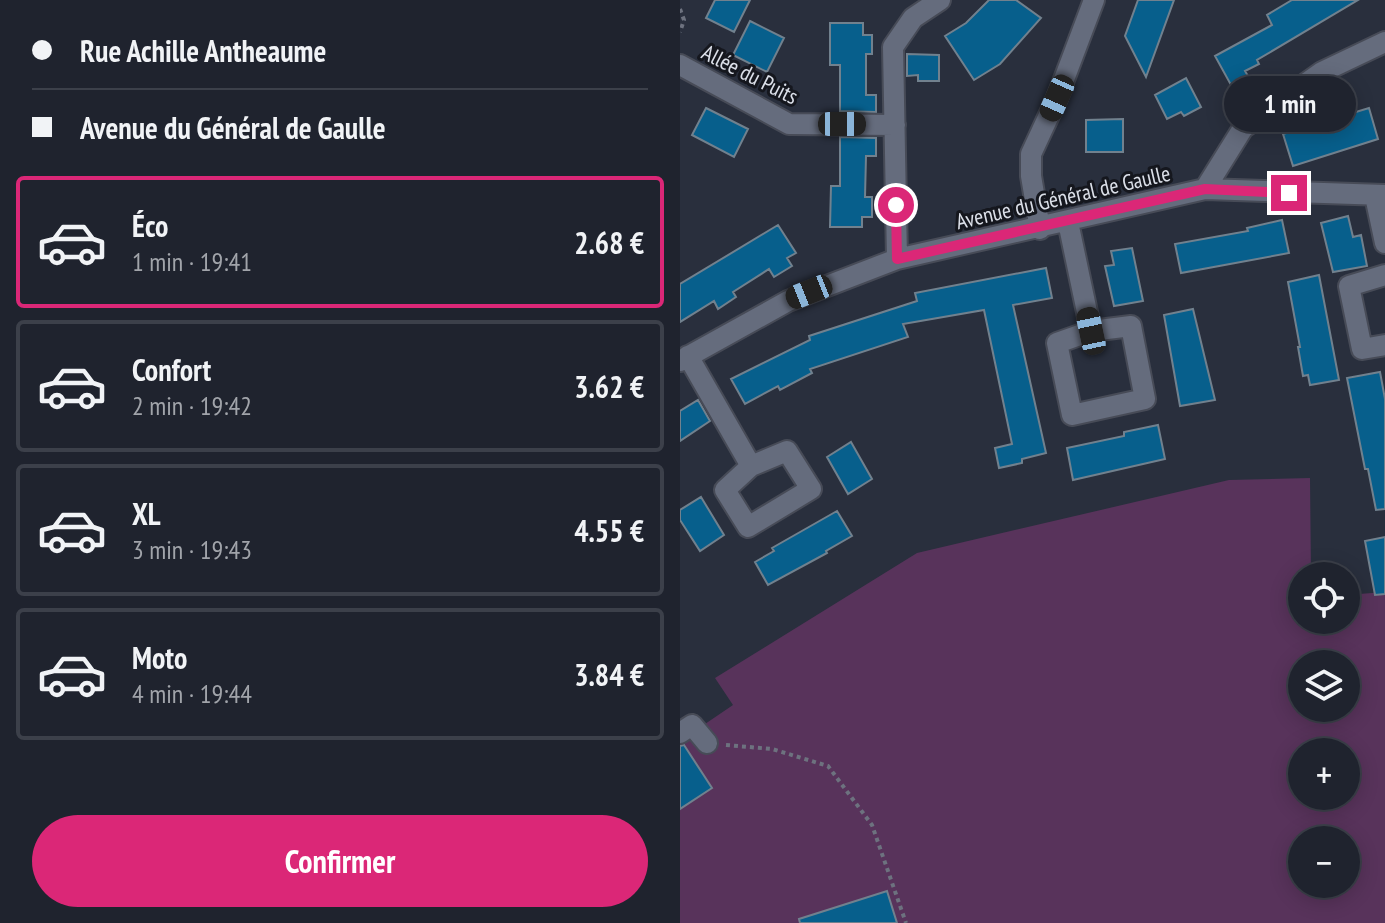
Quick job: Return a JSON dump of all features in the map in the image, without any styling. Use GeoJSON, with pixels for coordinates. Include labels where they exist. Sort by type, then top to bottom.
{"type":"FeatureCollection","features":[{"type":"Feature","properties":{"kind":"street"},"geometry":{"type":"LineString","coordinates":[[897,259],[893,47],[913,18],[940,0]]}},
{"type":"Feature","properties":{"kind":"street"},"geometry":{"type":"LineString","coordinates":[[1040,229],[1031,176],[1031,154],[1057,98],[1094,0]]}},
{"type":"Feature","properties":{"kind":"street"},"geometry":{"type":"LineString","coordinates":[[1205,189],[1243,128],[1322,72],[1385,42]]}},
{"type":"Feature","properties":{"kind":"street","name":"Allée du Puits"},"geometry":{"type":"LineString","coordinates":[[680,65],[789,124],[895,125]]}},
{"type":"Feature","properties":{"kind":"street","name":"Avenue du Général de Gaulle"},"geometry":{"type":"LineString","coordinates":[[684,359],[788,301],[897,259],[1040,229],[1205,189],[1380,196]]}},
{"type":"Feature","properties":{"kind":"street"},"geometry":{"type":"LineString","coordinates":[[1380,196],[1385,243]]}},
{"type":"Feature","properties":{"kind":"street"},"geometry":{"type":"LineString","coordinates":[[1068,222],[1091,331]]}},
{"type":"Feature","properties":{"kind":"street"},"geometry":{"type":"LineString","coordinates":[[1385,275],[1349,286],[1362,349],[1385,345]]}},
{"type":"Feature","properties":{"kind":"street"},"geometry":{"type":"LineString","coordinates":[[1131,326],[1145,399],[1072,415],[1057,343],[1091,331],[1131,326]]}},
{"type":"Feature","properties":{"kind":"street"},"geometry":{"type":"LineString","coordinates":[[684,359],[751,466]]}},
{"type":"Feature","properties":{"kind":"street"},"geometry":{"type":"LineString","coordinates":[[680,733],[692,725],[707,743]]}},
{"type":"Feature","properties":{"kind":"path"},"geometry":{"type":"LineString","coordinates":[[680,9],[684,20],[680,32]]}},
{"type":"Feature","properties":{"kind":"path"},"geometry":{"type":"LineString","coordinates":[[707,743],[772,749],[828,766],[872,825],[906,923]]}},
{"type":"Feature","properties":{"kind":"shaded area"},"geometry":{"type":"Polygon","coordinates":[[[1310,478],[1311,562],[1288,562],[1288,634],[1360,634],[1360,594],[1385,592],[1385,923],[680,923],[680,741],[733,705],[715,678],[917,553],[1229,480],[1310,478]]]}},
{"type":"Feature","properties":{"kind":"building"},"geometry":{"type":"Polygon","coordinates":[[[715,0],[750,0],[734,32],[706,18],[715,0]]]}},
{"type":"Feature","properties":{"kind":"building"},"geometry":{"type":"Polygon","coordinates":[[[989,0],[1016,0],[1041,18],[1000,64],[974,80],[945,36],[966,23],[989,0]]]}},
{"type":"Feature","properties":{"kind":"building"},"geometry":{"type":"Polygon","coordinates":[[[1138,0],[1174,0],[1146,77],[1125,36],[1138,0]]]}},
{"type":"Feature","properties":{"kind":"building"},"geometry":{"type":"Polygon","coordinates":[[[1292,0],[1358,0],[1257,60],[1259,64],[1245,71],[1248,76],[1231,85],[1215,56],[1272,25],[1267,15],[1292,0]]]}},
{"type":"Feature","properties":{"kind":"building"},"geometry":{"type":"Polygon","coordinates":[[[750,21],[784,38],[767,72],[733,55],[750,21]]]}},
{"type":"Feature","properties":{"kind":"building"},"geometry":{"type":"Polygon","coordinates":[[[830,23],[863,23],[863,35],[872,35],[872,54],[866,54],[866,95],[876,95],[876,112],[840,111],[840,65],[830,65],[830,23]]]}},
{"type":"Feature","properties":{"kind":"building"},"geometry":{"type":"Polygon","coordinates":[[[907,54],[939,55],[939,81],[918,81],[918,75],[907,76],[907,54]]]}},
{"type":"Feature","properties":{"kind":"building"},"geometry":{"type":"Polygon","coordinates":[[[1186,78],[1201,107],[1184,116],[1181,112],[1167,119],[1155,95],[1186,78]]]}},
{"type":"Feature","properties":{"kind":"building"},"geometry":{"type":"Polygon","coordinates":[[[706,108],[748,129],[734,157],[692,135],[706,108]]]}},
{"type":"Feature","properties":{"kind":"building"},"geometry":{"type":"Polygon","coordinates":[[[1369,108],[1378,139],[1293,166],[1283,134],[1369,108]]]}},
{"type":"Feature","properties":{"kind":"building"},"geometry":{"type":"Polygon","coordinates":[[[1123,119],[1123,152],[1086,152],[1086,120],[1123,119]]]}},
{"type":"Feature","properties":{"kind":"building"},"geometry":{"type":"Polygon","coordinates":[[[840,137],[876,138],[876,156],[866,156],[865,197],[872,197],[872,217],[862,217],[862,227],[830,227],[831,186],[840,186],[840,137]]]}},
{"type":"Feature","properties":{"kind":"building"},"geometry":{"type":"Polygon","coordinates":[[[1348,216],[1353,237],[1361,235],[1367,266],[1333,272],[1321,223],[1348,216]]]}},
{"type":"Feature","properties":{"kind":"building"},"geometry":{"type":"Polygon","coordinates":[[[1282,220],[1289,253],[1181,273],[1175,244],[1248,231],[1247,228],[1282,220]]]}},
{"type":"Feature","properties":{"kind":"building"},"geometry":{"type":"Polygon","coordinates":[[[778,225],[796,253],[787,258],[792,266],[774,277],[769,269],[733,292],[736,297],[718,309],[714,301],[680,322],[680,284],[778,225]]]}},
{"type":"Feature","properties":{"kind":"building"},"geometry":{"type":"Polygon","coordinates":[[[1132,248],[1143,301],[1114,306],[1105,266],[1114,265],[1111,251],[1132,248]]]}},
{"type":"Feature","properties":{"kind":"building"},"geometry":{"type":"Polygon","coordinates":[[[1046,268],[1052,298],[1013,305],[1046,453],[1022,459],[1022,463],[999,468],[995,448],[1012,444],[984,310],[903,324],[908,337],[810,369],[812,373],[780,390],[778,386],[745,404],[731,379],[810,340],[809,336],[917,301],[915,293],[1046,268]]]}},
{"type":"Feature","properties":{"kind":"building"},"geometry":{"type":"Polygon","coordinates":[[[1319,275],[1339,380],[1310,385],[1308,375],[1303,376],[1288,282],[1319,275]]]}},
{"type":"Feature","properties":{"kind":"building"},"geometry":{"type":"Polygon","coordinates":[[[1193,309],[1215,400],[1180,406],[1164,315],[1193,309]]]}},
{"type":"Feature","properties":{"kind":"building"},"geometry":{"type":"Polygon","coordinates":[[[1380,372],[1385,399],[1385,509],[1376,510],[1347,378],[1380,372]]]}},
{"type":"Feature","properties":{"kind":"building"},"geometry":{"type":"Polygon","coordinates":[[[698,400],[710,421],[680,441],[680,411],[698,400]]]}},
{"type":"Feature","properties":{"kind":"building"},"geometry":{"type":"Polygon","coordinates":[[[1158,425],[1165,459],[1073,480],[1067,448],[1158,425]]]}},
{"type":"Feature","properties":{"kind":"building"},"geometry":{"type":"Polygon","coordinates":[[[851,442],[872,479],[848,494],[827,457],[851,442]]]}},
{"type":"Feature","properties":{"kind":"building"},"geometry":{"type":"Polygon","coordinates":[[[701,497],[724,535],[700,551],[680,520],[680,510],[701,497]]]}},
{"type":"Feature","properties":{"kind":"building"},"geometry":{"type":"Polygon","coordinates":[[[837,511],[852,536],[768,585],[755,562],[774,551],[772,548],[837,511]]]}},
{"type":"Feature","properties":{"kind":"building"},"geometry":{"type":"Polygon","coordinates":[[[1385,537],[1385,594],[1375,595],[1365,541],[1385,537]]]}},
{"type":"Feature","properties":{"kind":"building"},"geometry":{"type":"Polygon","coordinates":[[[684,745],[712,788],[680,809],[680,746],[684,745]]]}},
{"type":"Feature","properties":{"kind":"building"},"geometry":{"type":"Polygon","coordinates":[[[887,891],[897,923],[800,923],[799,919],[887,891]]]}},
{"type":"Feature","properties":{"kind":"route"},"geometry":{"type":"LineString","coordinates":[[896,205],[897,259],[1040,229],[1205,189],[1289,193]]}}]}
